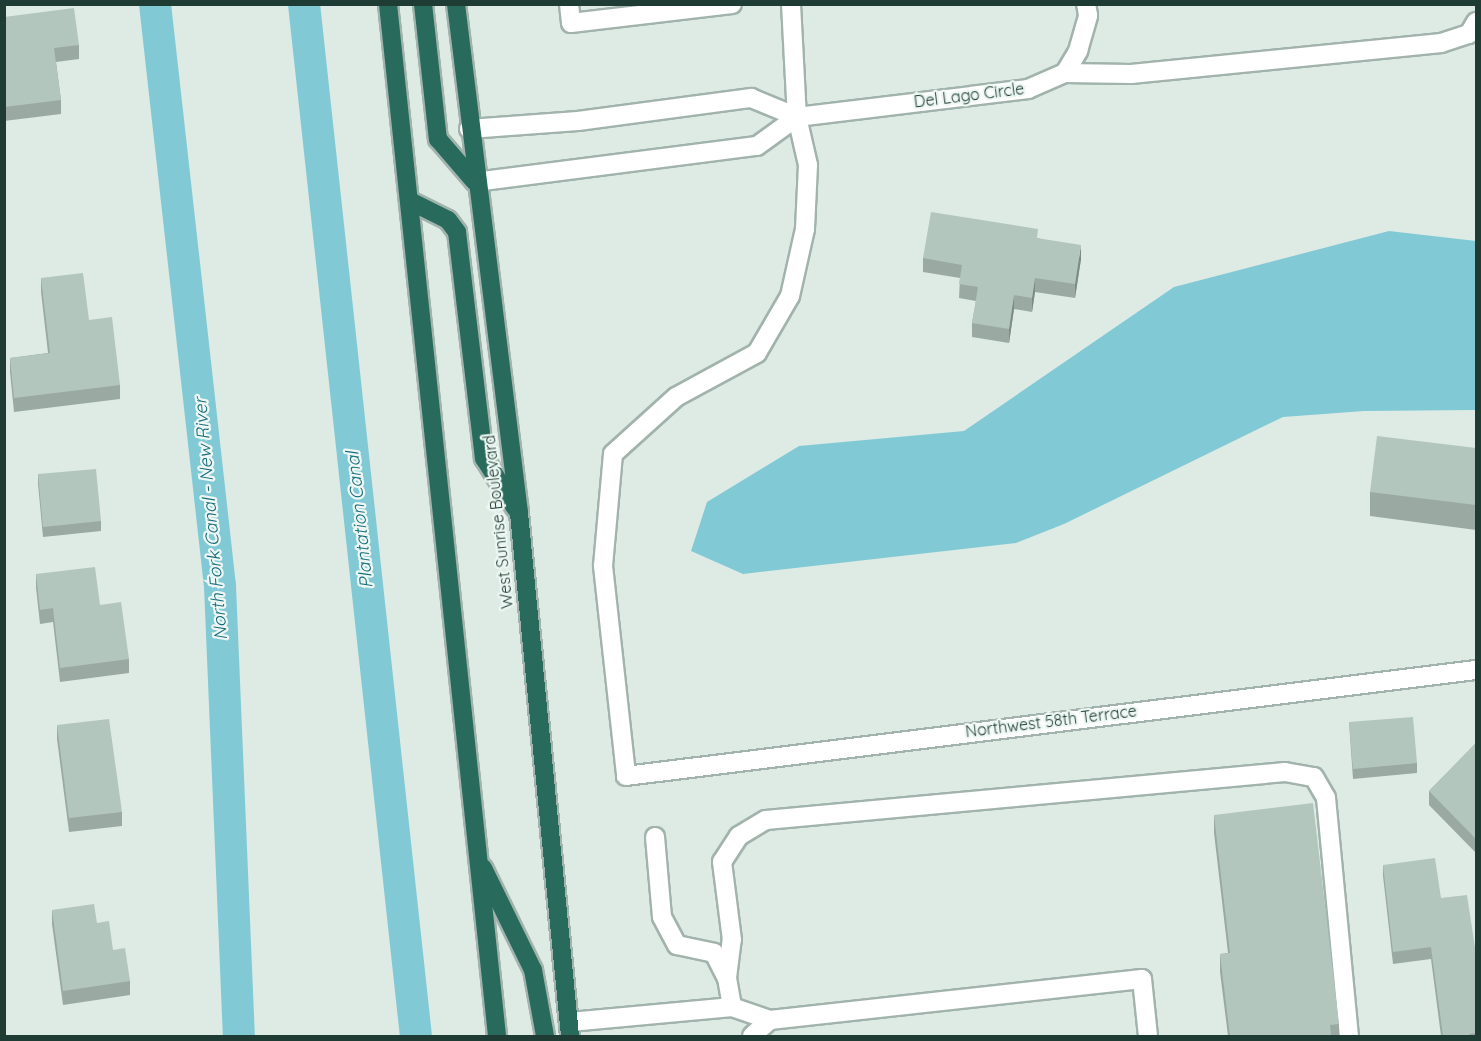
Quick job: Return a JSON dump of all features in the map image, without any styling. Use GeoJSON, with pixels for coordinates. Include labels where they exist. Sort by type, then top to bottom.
{"type":"FeatureCollection","features":[{"type":"Feature","properties":{"kind":"highway"},"geometry":{"type":"LineString","coordinates":[[388,4],[497,1036]]}},
{"type":"Feature","properties":{"kind":"highway"},"geometry":{"type":"LineString","coordinates":[[423,4],[438,139],[475,182]]}},
{"type":"Feature","properties":{"kind":"highway","name":"West Sunrise Boulevard"},"geometry":{"type":"LineString","coordinates":[[456,4],[475,182],[519,513],[570,1029]]}},
{"type":"Feature","properties":{"kind":"highway"},"geometry":{"type":"LineString","coordinates":[[410,201],[448,220],[457,232],[484,458],[519,513]]}},
{"type":"Feature","properties":{"kind":"highway"},"geometry":{"type":"LineString","coordinates":[[477,856],[533,970],[545,1036]]}},
{"type":"Feature","properties":{"kind":"street"},"geometry":{"type":"LineString","coordinates":[[569,4],[572,22],[732,4]]}},
{"type":"Feature","properties":{"kind":"street"},"geometry":{"type":"LineString","coordinates":[[791,4],[797,117]]}},
{"type":"Feature","properties":{"kind":"street"},"geometry":{"type":"LineString","coordinates":[[1086,4],[1088,15],[1078,51],[1065,73],[1131,74],[1441,43],[1469,34],[1476,22]]}},
{"type":"Feature","properties":{"kind":"street","name":"Del Lago Circle"},"geometry":{"type":"LineString","coordinates":[[469,129],[578,122],[751,98],[797,117],[1028,89],[1065,73]]}},
{"type":"Feature","properties":{"kind":"street","name":"Del Lago Circle"},"geometry":{"type":"LineString","coordinates":[[475,182],[757,147],[797,117]]}},
{"type":"Feature","properties":{"kind":"street","name":"Northwest 58th Terrace"},"geometry":{"type":"LineString","coordinates":[[797,117],[808,165],[805,229],[790,296],[757,353],[676,397],[613,454],[603,566],[626,776],[1476,670]]}},
{"type":"Feature","properties":{"kind":"street"},"geometry":{"type":"LineString","coordinates":[[732,1007],[727,978],[732,940],[722,862],[739,836],[766,820],[1286,772],[1314,777],[1326,798],[1349,1036]]}},
{"type":"Feature","properties":{"kind":"street"},"geometry":{"type":"LineString","coordinates":[[655,837],[662,917],[677,945],[714,953],[727,978]]}},
{"type":"Feature","properties":{"kind":"street"},"geometry":{"type":"LineString","coordinates":[[570,1029],[732,1007],[770,1020],[1142,979],[1148,1036]]}},
{"type":"Feature","properties":{"kind":"street"},"geometry":{"type":"LineString","coordinates":[[752,1036],[770,1020]]}},
{"type":"Feature","properties":{"kind":"water"},"geometry":{"type":"Polygon","coordinates":[[[1389,231],[1476,241],[1476,410],[1364,411],[1283,417],[1064,524],[1016,543],[743,574],[691,551],[707,502],[799,446],[964,431],[1174,287],[1389,231]]]}},
{"type":"Feature","properties":{"kind":"building"},"geometry":{"type":"Polygon","coordinates":[[[74,8],[79,45],[54,48],[61,100],[4,107],[4,17],[74,8]]]}},
{"type":"Feature","properties":{"kind":"building"},"geometry":{"type":"Polygon","coordinates":[[[931,212],[1038,229],[1037,238],[1081,245],[1075,284],[1035,278],[1032,298],[1014,295],[1009,329],[972,323],[978,287],[959,284],[962,265],[923,258],[931,212]]]}},
{"type":"Feature","properties":{"kind":"building"},"geometry":{"type":"Polygon","coordinates":[[[83,273],[89,320],[112,317],[120,385],[14,398],[10,358],[50,353],[41,278],[83,273]]]}},
{"type":"Feature","properties":{"kind":"building"},"geometry":{"type":"Polygon","coordinates":[[[1377,436],[1476,448],[1476,505],[1370,492],[1377,436]]]}},
{"type":"Feature","properties":{"kind":"building"},"geometry":{"type":"Polygon","coordinates":[[[96,469],[101,521],[43,527],[38,474],[96,469]]]}},
{"type":"Feature","properties":{"kind":"building"},"geometry":{"type":"Polygon","coordinates":[[[95,567],[100,605],[121,602],[129,659],[60,668],[53,608],[40,610],[36,574],[95,567]]]}},
{"type":"Feature","properties":{"kind":"building"},"geometry":{"type":"Polygon","coordinates":[[[1413,717],[1417,763],[1353,769],[1349,722],[1413,717]]]}},
{"type":"Feature","properties":{"kind":"building"},"geometry":{"type":"Polygon","coordinates":[[[109,719],[122,812],[69,818],[57,725],[109,719]]]}},
{"type":"Feature","properties":{"kind":"building"},"geometry":{"type":"Polygon","coordinates":[[[1476,743],[1476,839],[1429,791],[1476,743]]]}},
{"type":"Feature","properties":{"kind":"building"},"geometry":{"type":"Polygon","coordinates":[[[1313,803],[1339,1024],[1330,1025],[1331,1036],[1230,1036],[1220,954],[1230,953],[1214,815],[1313,803]]]}},
{"type":"Feature","properties":{"kind":"building"},"geometry":{"type":"Polygon","coordinates":[[[1435,858],[1441,898],[1467,895],[1476,954],[1476,1033],[1469,1034],[1470,1036],[1443,1036],[1431,947],[1393,952],[1383,865],[1435,858]]]}},
{"type":"Feature","properties":{"kind":"building"},"geometry":{"type":"Polygon","coordinates":[[[94,904],[97,923],[109,921],[113,950],[125,948],[130,981],[63,991],[52,910],[94,904]]]}},
{"type":"Feature","properties":{"kind":"waterway","name":"North Fork Canal - New River"},"geometry":{"type":"LineString","coordinates":[[155,4],[220,586],[239,1036]]}},
{"type":"Feature","properties":{"kind":"waterway","name":"Plantation Canal"},"geometry":{"type":"LineString","coordinates":[[304,4],[416,1036]]}}]}
